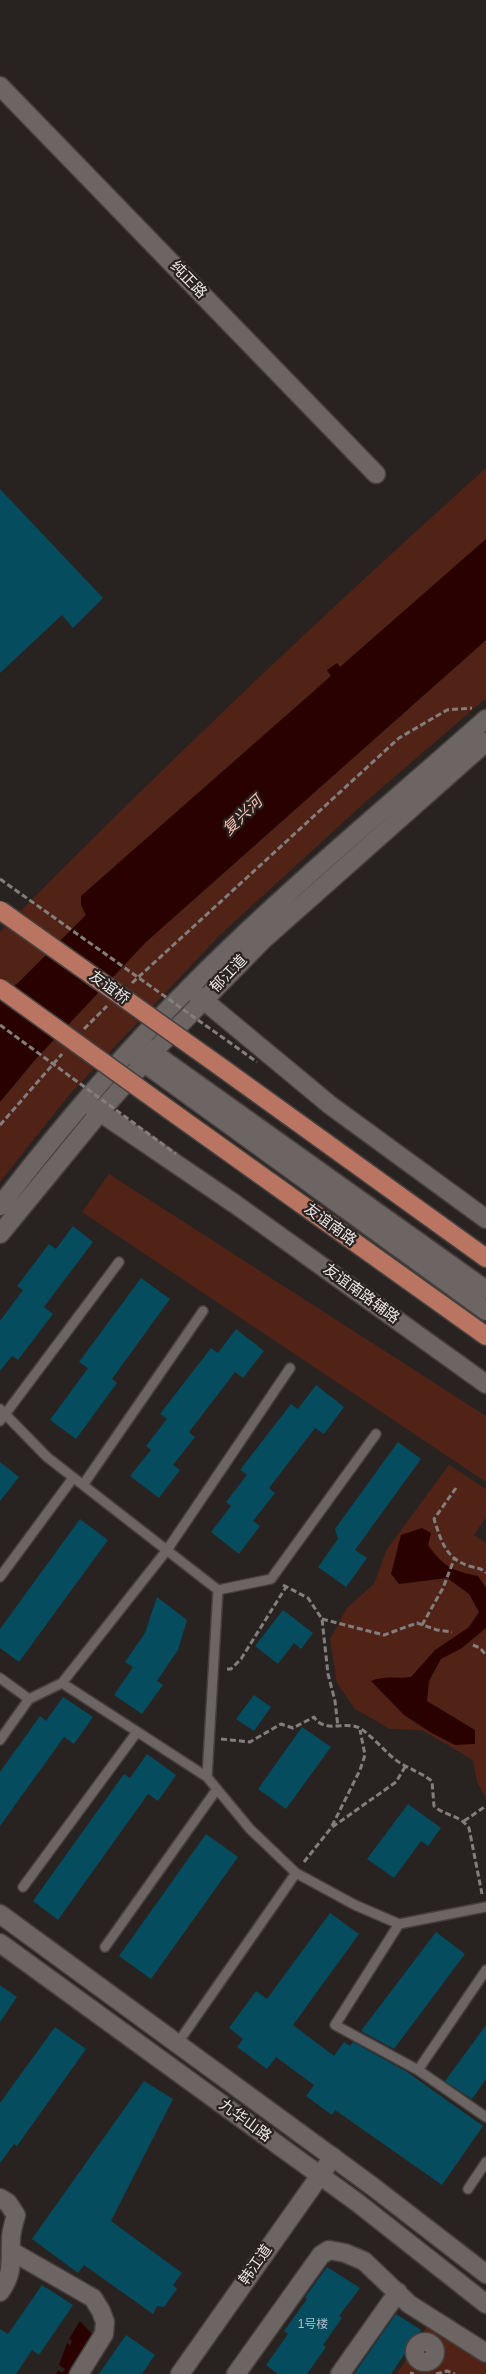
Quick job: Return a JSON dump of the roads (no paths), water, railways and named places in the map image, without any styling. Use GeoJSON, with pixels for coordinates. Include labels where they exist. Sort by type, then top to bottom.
{"type":"FeatureCollection","features":[{"type":"Feature","properties":{"kind":"main road","name":"友谊桥"},"geometry":{"type":"LineString","coordinates":[[0,910],[486,1258]]}},
{"type":"Feature","properties":{"kind":"main road","name":"友谊南路"},"geometry":{"type":"LineString","coordinates":[[0,988],[486,1336]]}},
{"type":"Feature","properties":{"kind":"street","name":"纯正路"},"geometry":{"type":"LineString","coordinates":[[0,86],[376,474]]}},
{"type":"Feature","properties":{"kind":"street","name":"郁江道"},"geometry":{"type":"LineString","coordinates":[[0,1234],[100,1112],[189,988],[481,713]]}},
{"type":"Feature","properties":{"kind":"street","name":"郁江道"},"geometry":{"type":"LineString","coordinates":[[0,1206],[84,1101],[205,999],[264,939],[486,742]]}},
{"type":"Feature","properties":{"kind":"street"},"geometry":{"type":"LineString","coordinates":[[189,988],[330,1105],[486,1219]]}},
{"type":"Feature","properties":{"kind":"street"},"geometry":{"type":"LineString","coordinates":[[141,1052],[486,1290]]}},
{"type":"Feature","properties":{"kind":"street"},"geometry":{"type":"LineString","coordinates":[[141,1052],[486,1311]]}},
{"type":"Feature","properties":{"kind":"street","name":"友谊南路辅路"},"geometry":{"type":"LineString","coordinates":[[84,1101],[235,1204],[486,1384]]}},
{"type":"Feature","properties":{"kind":"street","name":"九华山路"},"geometry":{"type":"LineString","coordinates":[[0,1914],[333,2157],[486,2274]]}},
{"type":"Feature","properties":{"kind":"street","name":"九华山路"},"geometry":{"type":"LineString","coordinates":[[0,1943],[319,2174],[486,2304]]}},
{"type":"Feature","properties":{"kind":"street","name":"韩江道"},"geometry":{"type":"LineString","coordinates":[[180,2374],[333,2157]]}},
{"type":"Feature","properties":{"kind":"street"},"geometry":{"type":"LineString","coordinates":[[0,2198],[8,2203],[16,2215],[11,2237],[8,2280],[0,2292]]}},
{"type":"Feature","properties":{"kind":"street"},"geometry":{"type":"LineString","coordinates":[[236,2374],[321,2255],[329,2250],[345,2253],[363,2261],[409,2304],[486,2353]]}},
{"type":"Feature","properties":{"kind":"street"},"geometry":{"type":"LineString","coordinates":[[11,2251],[93,2298],[101,2311],[105,2322],[104,2334],[78,2374]]}},
{"type":"Feature","properties":{"kind":"street"},"geometry":{"type":"LineString","coordinates":[[340,2374],[398,2292]]}},
{"type":"Feature","properties":{"kind":"street"},"geometry":{"type":"LineString","coordinates":[[413,2370],[418,2345],[424,2342],[430,2343],[442,2325]]}},
{"type":"Feature","properties":{"kind":"lane"},"geometry":{"type":"LineString","coordinates":[[119,1262],[2,1414],[47,1457],[218,1590],[271,1579],[376,1434]]}},
{"type":"Feature","properties":{"kind":"lane"},"geometry":{"type":"LineString","coordinates":[[83,1485],[203,1311]]}},
{"type":"Feature","properties":{"kind":"lane"},"geometry":{"type":"LineString","coordinates":[[0,1740],[29,1699],[62,1683],[167,1550],[290,1368]]}},
{"type":"Feature","properties":{"kind":"lane"},"geometry":{"type":"LineString","coordinates":[[0,1577],[73,1478]]}},
{"type":"Feature","properties":{"kind":"lane"},"geometry":{"type":"LineString","coordinates":[[207,1777],[218,1590]]}},
{"type":"Feature","properties":{"kind":"lane"},"geometry":{"type":"LineString","coordinates":[[0,1678],[29,1699]]}},
{"type":"Feature","properties":{"kind":"lane"},"geometry":{"type":"LineString","coordinates":[[62,1683],[207,1777],[250,1829],[296,1873],[355,1905],[399,1924],[486,1908]]}},
{"type":"Feature","properties":{"kind":"lane"},"geometry":{"type":"LineString","coordinates":[[23,1887],[137,1732]]}},
{"type":"Feature","properties":{"kind":"lane"},"geometry":{"type":"LineString","coordinates":[[105,1947],[217,1789]]}},
{"type":"Feature","properties":{"kind":"lane"},"geometry":{"type":"LineString","coordinates":[[177,2044],[296,1873]]}},
{"type":"Feature","properties":{"kind":"lane"},"geometry":{"type":"LineString","coordinates":[[399,1924],[335,2025],[418,2070],[486,2117]]}},
{"type":"Feature","properties":{"kind":"lane"},"geometry":{"type":"LineString","coordinates":[[418,2070],[486,1970]]}},
{"type":"Feature","properties":{"kind":"lane"},"geometry":{"type":"LineString","coordinates":[[468,2189],[486,2162]]}},
{"type":"Feature","properties":{"kind":"water","name":"复兴河"},"geometry":{"type":"Polygon","coordinates":[[[486,539],[486,640],[146,942],[34,1061],[0,1102],[0,995],[18,983],[86,915],[81,905],[81,896],[331,676],[327,670],[337,663],[340,667],[486,539]]]}},
{"type":"Feature","properties":{"kind":"water"},"geometry":{"type":"Polygon","coordinates":[[[422,1528],[431,1533],[428,1545],[438,1558],[455,1570],[478,1576],[486,1588],[486,1628],[462,1648],[441,1659],[429,1681],[427,1701],[475,1730],[475,1744],[455,1745],[430,1732],[404,1715],[371,1681],[411,1677],[435,1650],[469,1627],[479,1612],[469,1594],[447,1578],[399,1584],[391,1574],[401,1535],[422,1528]]]}},
{"type":"Feature","properties":{"kind":"water"},"geometry":{"type":"Polygon","coordinates":[[[80,2321],[92,2334],[90,2340],[67,2374],[56,2374],[58,2370],[62,2373],[65,2369],[59,2365],[67,2343],[70,2345],[72,2341],[69,2339],[80,2321]]]}}]}
